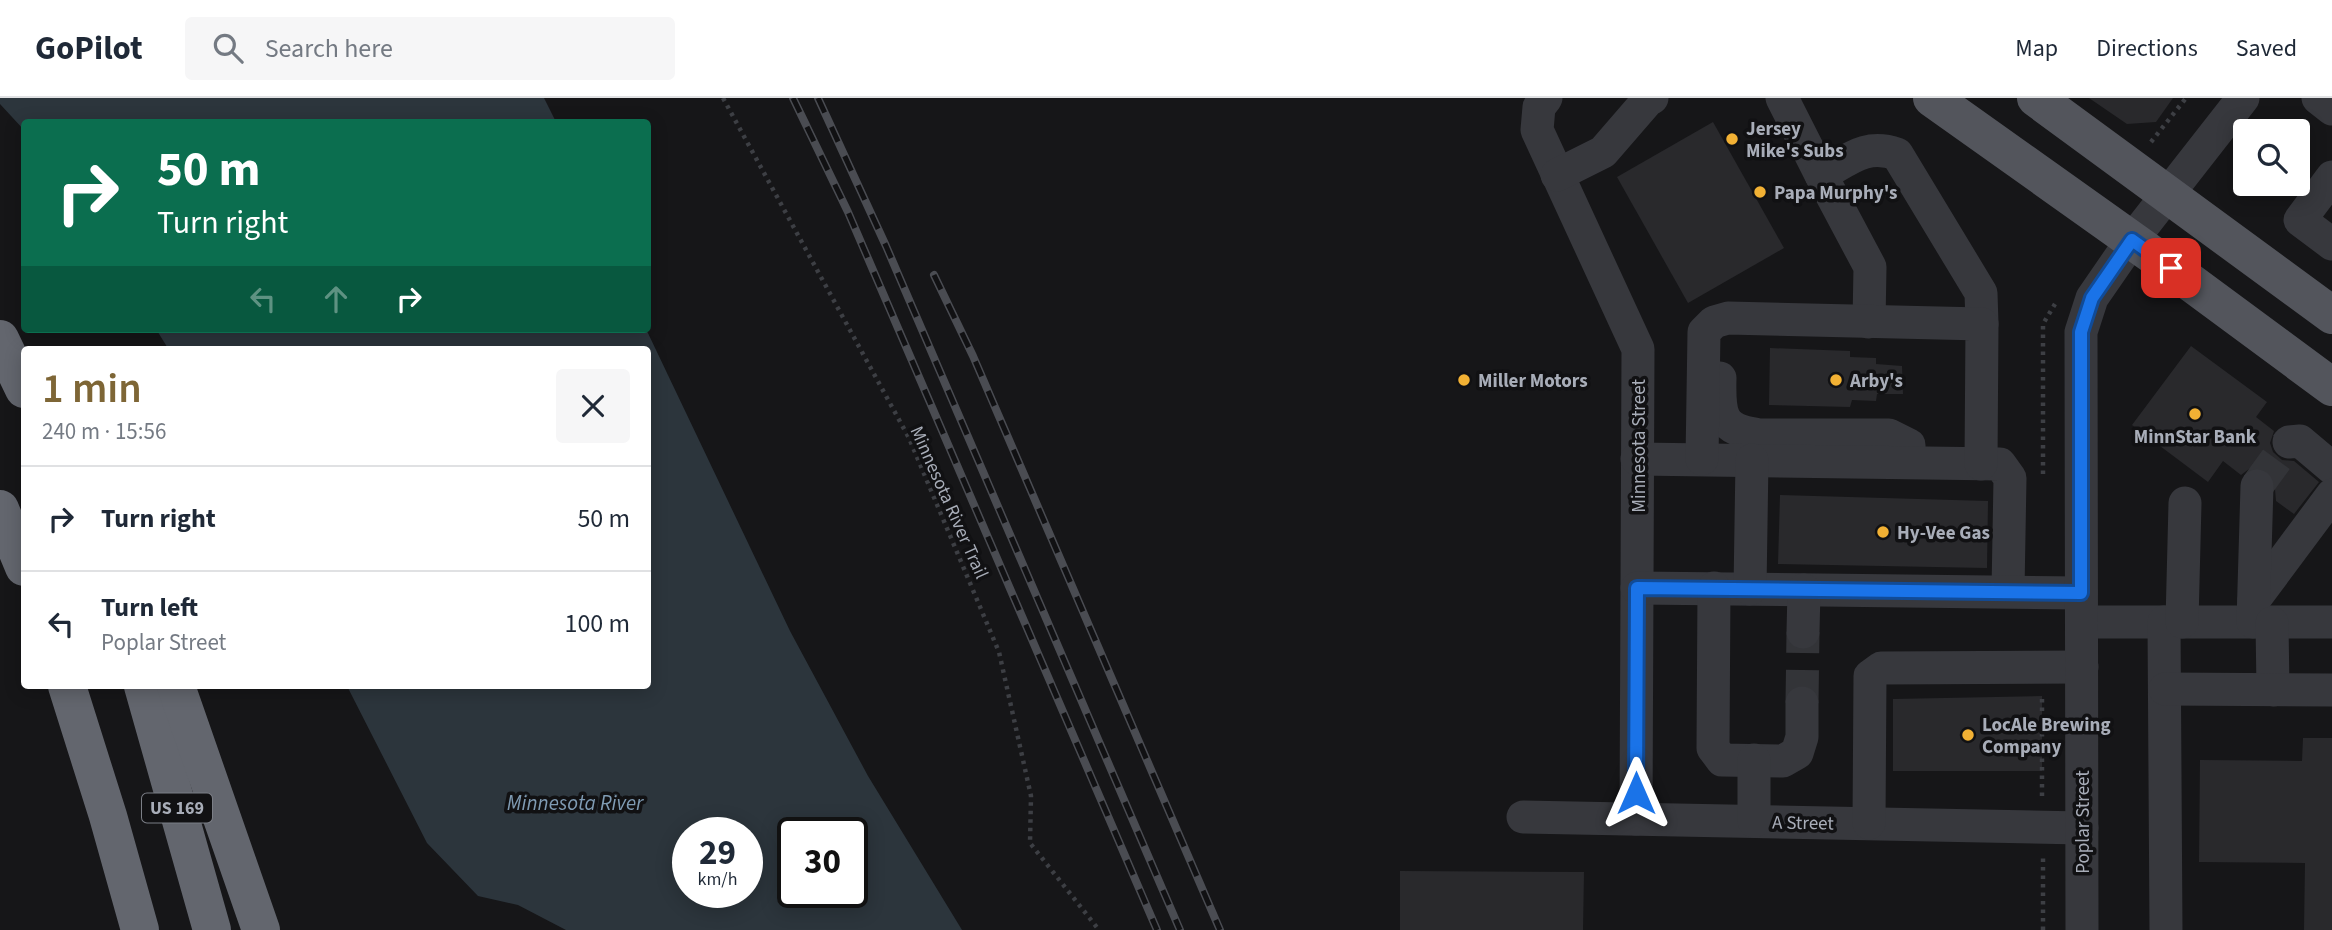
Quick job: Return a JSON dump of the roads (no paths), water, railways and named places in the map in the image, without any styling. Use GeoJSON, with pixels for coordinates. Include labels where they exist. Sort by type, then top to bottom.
{"type":"FeatureCollection","features":[{"type":"Feature","properties":{"kind":"highway"},"geometry":{"type":"LineString","coordinates":[[0,338],[21,383]]}},
{"type":"Feature","properties":{"kind":"highway"},"geometry":{"type":"LineString","coordinates":[[0,509],[21,559]]}},
{"type":"Feature","properties":{"kind":"highway"},"geometry":{"type":"LineString","coordinates":[[68,689],[140,930]]}},
{"type":"Feature","properties":{"kind":"highway","name":"US 169"},"geometry":{"type":"LineString","coordinates":[[144,689],[212,930]]}},
{"type":"Feature","properties":{"kind":"highway"},"geometry":{"type":"LineString","coordinates":[[177,689],[261,930]]}},
{"type":"Feature","properties":{"kind":"highway"},"geometry":{"type":"LineString","coordinates":[[108,816],[126,930]]}},
{"type":"Feature","properties":{"kind":"main road"},"geometry":{"type":"LineString","coordinates":[[1932,98],[2332,387]]}},
{"type":"Feature","properties":{"kind":"main road"},"geometry":{"type":"LineString","coordinates":[[2036,98],[2332,315]]}},
{"type":"Feature","properties":{"kind":"street","name":"Minnesota Street"},"geometry":{"type":"LineString","coordinates":[[1546,98],[1539,107],[1537,130],[1638,349],[1636,819]]}},
{"type":"Feature","properties":{"kind":"street"},"geometry":{"type":"LineString","coordinates":[[1558,174],[1603,152],[1652,98]]}},
{"type":"Feature","properties":{"kind":"street"},"geometry":{"type":"LineString","coordinates":[[1782,98],[1870,267],[1869,322]]}},
{"type":"Feature","properties":{"kind":"street","name":"Poplar Street"},"geometry":{"type":"LineString","coordinates":[[2082,930],[2081,332],[2092,298],[2132,240],[2243,98]]}},
{"type":"Feature","properties":{"kind":"street"},"geometry":{"type":"LineString","coordinates":[[2318,98],[2332,109]]}},
{"type":"Feature","properties":{"kind":"street"},"geometry":{"type":"LineString","coordinates":[[1821,175],[1869,150],[1883,149],[1897,154],[1981,293],[1981,464]]}},
{"type":"Feature","properties":{"kind":"street"},"geometry":{"type":"LineString","coordinates":[[2332,177],[2300,220],[2332,244]]}},
{"type":"Feature","properties":{"kind":"street"},"geometry":{"type":"LineString","coordinates":[[1723,320],[1720,399],[1723,415],[1730,427],[1742,433],[1760,435],[1889,435],[1909,445],[1909,462]]}},
{"type":"Feature","properties":{"kind":"street"},"geometry":{"type":"LineString","coordinates":[[1702,459],[1704,332],[1714,322],[1982,324]]}},
{"type":"Feature","properties":{"kind":"street"},"geometry":{"type":"LineString","coordinates":[[2289,442],[2300,441],[2332,468]]}},
{"type":"Feature","properties":{"kind":"street"},"geometry":{"type":"LineString","coordinates":[[1637,459],[2000,464],[2010,478],[2008,591]]}},
{"type":"Feature","properties":{"kind":"street"},"geometry":{"type":"LineString","coordinates":[[1750,589],[1752,460]]}},
{"type":"Feature","properties":{"kind":"street"},"geometry":{"type":"LineString","coordinates":[[2257,486],[2260,615],[2273,690]]}},
{"type":"Feature","properties":{"kind":"street"},"geometry":{"type":"LineString","coordinates":[[2260,615],[2332,495]]}},
{"type":"Feature","properties":{"kind":"street"},"geometry":{"type":"LineString","coordinates":[[2166,930],[2165,689],[2185,503]]}},
{"type":"Feature","properties":{"kind":"street"},"geometry":{"type":"LineString","coordinates":[[1637,588],[2008,591],[2082,608],[2173,622],[2260,615],[2327,615]]}},
{"type":"Feature","properties":{"kind":"street"},"geometry":{"type":"LineString","coordinates":[[1714,588],[1713,748],[1722,760],[1783,761],[1797,753],[1802,737],[1802,702]]}},
{"type":"Feature","properties":{"kind":"street"},"geometry":{"type":"LineString","coordinates":[[1803,632],[1804,590]]}},
{"type":"Feature","properties":{"kind":"street"},"geometry":{"type":"LineString","coordinates":[[1869,823],[1870,676],[1881,668],[2082,667]]}},
{"type":"Feature","properties":{"kind":"street"},"geometry":{"type":"LineString","coordinates":[[2165,689],[2332,690]]}},
{"type":"Feature","properties":{"kind":"street"},"geometry":{"type":"LineString","coordinates":[[1754,760],[1754,821]]}},
{"type":"Feature","properties":{"kind":"street","name":"A Street"},"geometry":{"type":"LineString","coordinates":[[1523,817],[2082,828]]}},
{"type":"Feature","properties":{"kind":"water"},"geometry":{"type":"Polygon","coordinates":[[[0,98],[544,98],[554,119],[21,119],[21,127],[0,104],[0,98]]]}},
{"type":"Feature","properties":{"kind":"water","name":"Minnesota River"},"geometry":{"type":"Polygon","coordinates":[[[158,333],[648,333],[790,631],[868,776],[962,930],[566,930],[518,905],[478,896],[427,843],[349,689],[651,689],[651,346],[167,346],[158,333]]]}},
{"type":"Feature","properties":{"kind":"tunnel"},"geometry":{"type":"LineString","coordinates":[[2257,486],[2289,442]]}},
{"type":"Feature","properties":{"kind":"tunnel"},"geometry":{"type":"LineString","coordinates":[[1802,703],[1803,632]]}},
{"type":"Feature","properties":{"kind":"railway"},"geometry":{"type":"LineString","coordinates":[[793,98],[848,212],[1157,930]]}},
{"type":"Feature","properties":{"kind":"railway"},"geometry":{"type":"LineString","coordinates":[[818,98],[886,246],[1180,930]]}},
{"type":"Feature","properties":{"kind":"railway"},"geometry":{"type":"LineString","coordinates":[[934,275],[973,356],[1220,930]]}},
{"type":"Feature","properties":{"kind":"place","name":"Jersey Mike's Subs"},"geometry":{"type":"Point","coordinates":[1732,139]}},
{"type":"Feature","properties":{"kind":"place","name":"Papa Murphy's"},"geometry":{"type":"Point","coordinates":[1760,192]}},
{"type":"Feature","properties":{"kind":"place","name":"Miller Motors"},"geometry":{"type":"Point","coordinates":[1464,380]}},
{"type":"Feature","properties":{"kind":"place","name":"Arby's"},"geometry":{"type":"Point","coordinates":[1836,380]}},
{"type":"Feature","properties":{"kind":"place","name":"MinnStar Bank"},"geometry":{"type":"Point","coordinates":[2195,414]}},
{"type":"Feature","properties":{"kind":"place","name":"Hy-Vee Gas"},"geometry":{"type":"Point","coordinates":[1883,532]}},
{"type":"Feature","properties":{"kind":"place","name":"LocAle Brewing Company"},"geometry":{"type":"Point","coordinates":[1968,735]}}]}
